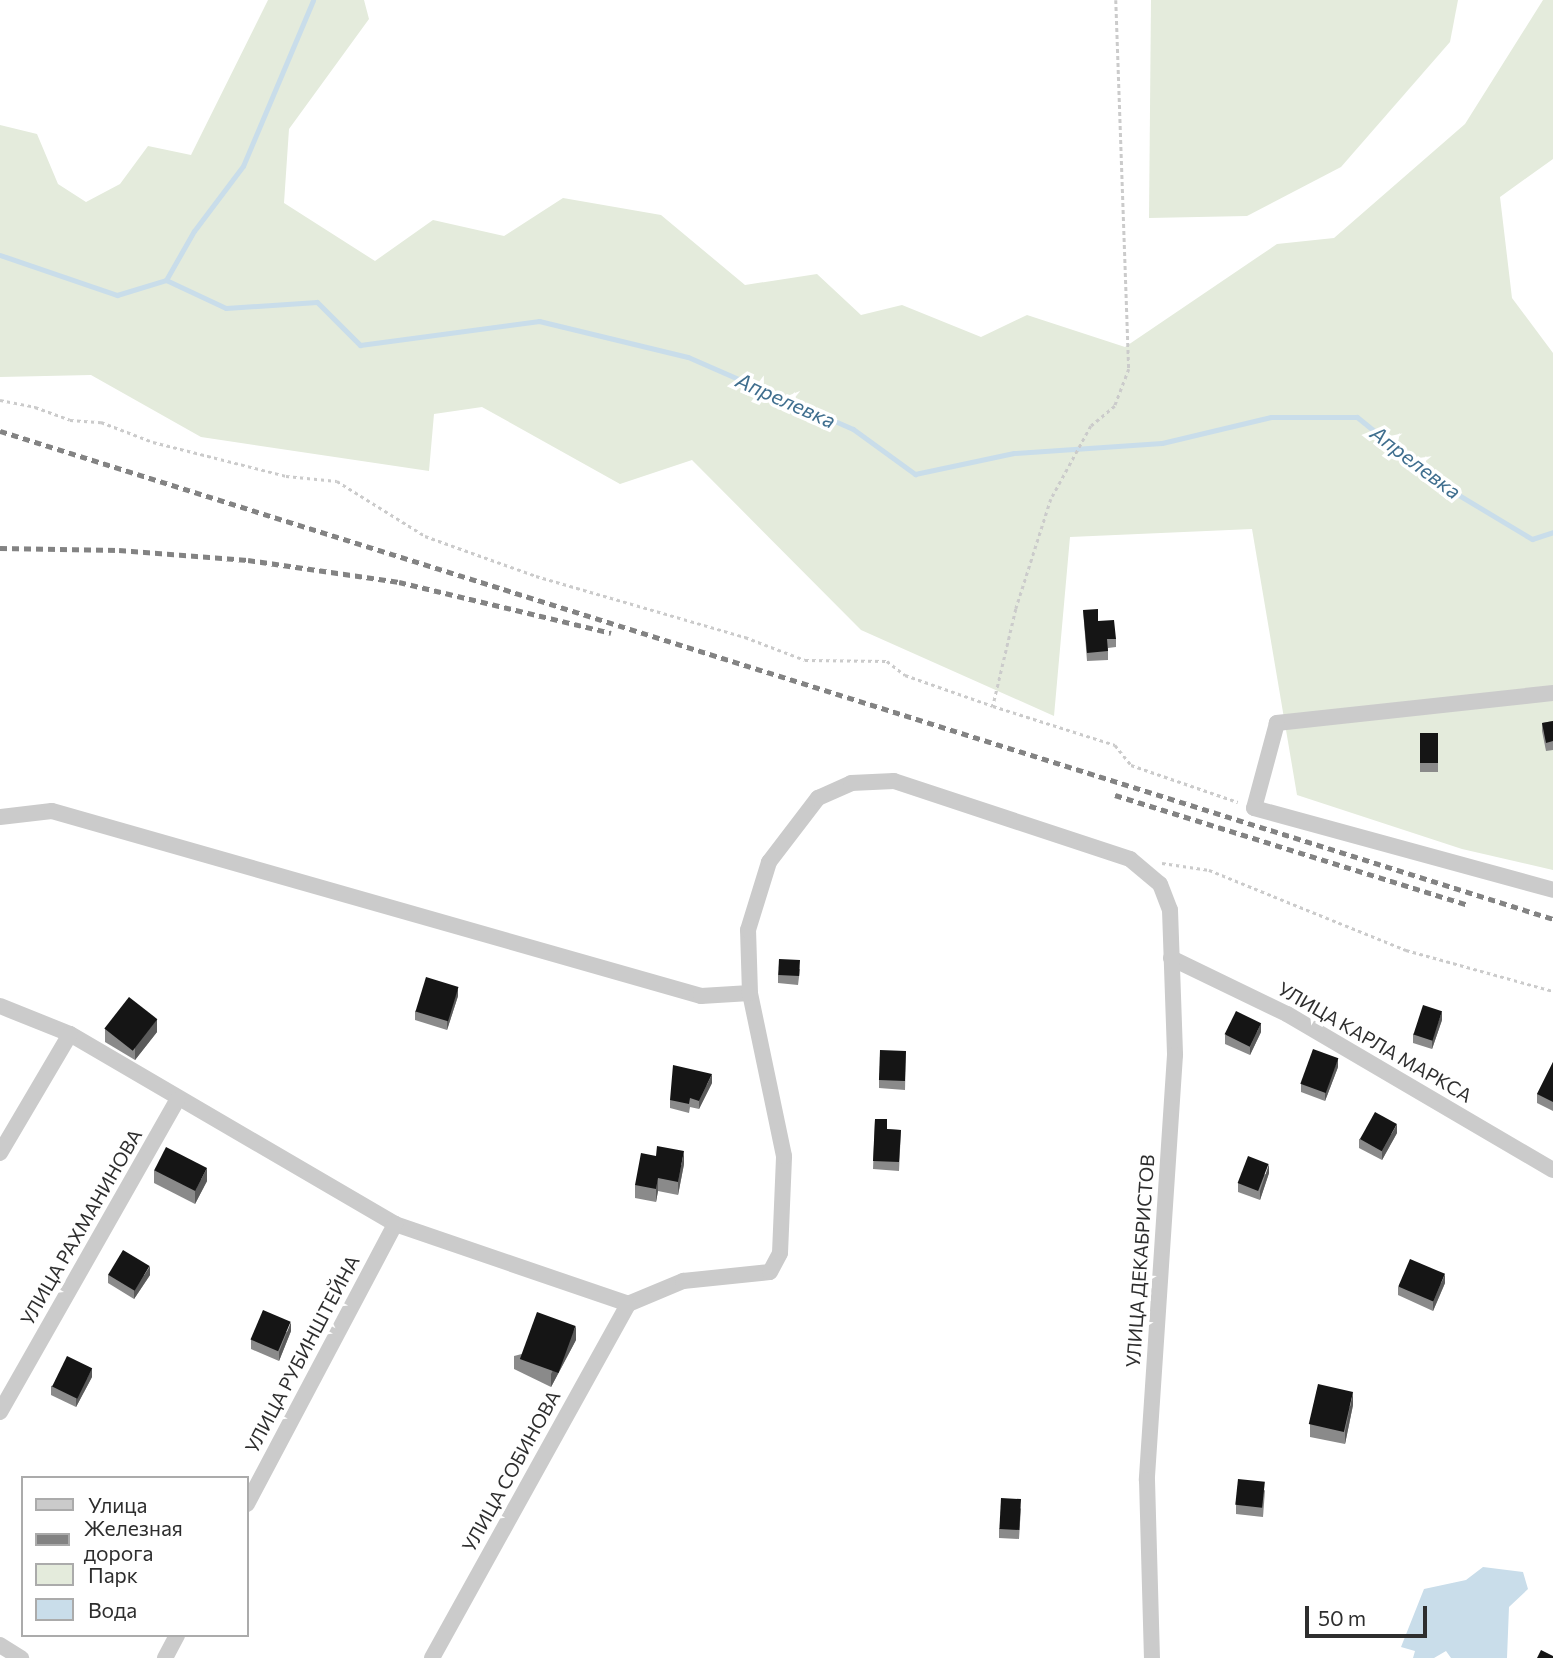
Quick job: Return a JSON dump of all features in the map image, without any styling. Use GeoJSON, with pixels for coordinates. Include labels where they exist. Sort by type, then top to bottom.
{"type":"FeatureCollection","features":[{"type":"Feature","properties":{"kind":"street"},"geometry":{"type":"LineString","coordinates":[[1553,693],[1277,723],[1254,808],[1553,890]]}},
{"type":"Feature","properties":{"kind":"street","name":"УЛИЦА ДЕКАБРИСТОВ"},"geometry":{"type":"LineString","coordinates":[[628,1304],[683,1281],[770,1272],[780,1253],[783,1156],[750,993],[748,930],[769,862],[818,799],[851,783],[894,781],[1130,859],[1151,869],[1164,891],[1171,958],[1175,1055],[1147,1480],[1152,1658]]}},
{"type":"Feature","properties":{"kind":"street"},"geometry":{"type":"LineString","coordinates":[[0,817],[52,811],[701,996],[750,993]]}},
{"type":"Feature","properties":{"kind":"street","name":"УЛИЦА КАРЛА МАРКСА"},"geometry":{"type":"LineString","coordinates":[[1171,958],[1287,1014],[1553,1170]]}},
{"type":"Feature","properties":{"kind":"street"},"geometry":{"type":"LineString","coordinates":[[0,1006],[70,1034],[177,1100],[395,1224],[628,1304]]}},
{"type":"Feature","properties":{"kind":"street"},"geometry":{"type":"LineString","coordinates":[[0,1153],[70,1034]]}},
{"type":"Feature","properties":{"kind":"street","name":"УЛИЦА РАХМАНИНОВА"},"geometry":{"type":"LineString","coordinates":[[0,1412],[177,1100]]}},
{"type":"Feature","properties":{"kind":"street","name":"УЛИЦА РУБИНШТЕЙНА"},"geometry":{"type":"LineString","coordinates":[[248,1502],[395,1224]]}},
{"type":"Feature","properties":{"kind":"street","name":"УЛИЦА СОБИНОВА"},"geometry":{"type":"LineString","coordinates":[[432,1658],[628,1304]]}},
{"type":"Feature","properties":{"kind":"street"},"geometry":{"type":"LineString","coordinates":[[165,1658],[176,1637]]}},
{"type":"Feature","properties":{"kind":"street"},"geometry":{"type":"LineString","coordinates":[[0,1646],[21,1658]]}},
{"type":"Feature","properties":{"kind":"path"},"geometry":{"type":"LineString","coordinates":[[993,706],[1016,608],[1051,499],[1091,426],[1115,405],[1129,369],[1116,0]]}},
{"type":"Feature","properties":{"kind":"path"},"geometry":{"type":"LineString","coordinates":[[0,400],[35,407],[70,421],[101,422],[153,442],[286,476],[337,481],[425,536],[537,576],[745,637],[805,660],[887,661],[905,675],[1115,745],[1131,765],[1254,808]]}},
{"type":"Feature","properties":{"kind":"path"},"geometry":{"type":"LineString","coordinates":[[1151,869],[1209,870],[1406,950],[1553,991]]}},
{"type":"Feature","properties":{"kind":"green space"},"geometry":{"type":"Polygon","coordinates":[[[268,0],[364,0],[369,19],[289,129],[284,203],[375,261],[433,220],[504,236],[563,198],[661,215],[745,285],[817,274],[861,315],[902,305],[981,337],[1027,315],[1125,347],[1277,244],[1334,238],[1465,124],[1543,0],[1553,0],[1553,159],[1500,197],[1512,298],[1553,353],[1553,870],[1462,849],[1297,795],[1252,529],[1070,537],[1054,716],[861,630],[692,460],[620,484],[482,407],[434,414],[429,471],[201,437],[91,375],[0,377],[0,125],[37,134],[58,184],[86,202],[120,184],[148,146],[191,155],[268,0]]]}},
{"type":"Feature","properties":{"kind":"green space"},"geometry":{"type":"Polygon","coordinates":[[[1151,0],[1458,0],[1450,42],[1341,167],[1247,216],[1149,218],[1151,0]]]}},
{"type":"Feature","properties":{"kind":"water"},"geometry":{"type":"Polygon","coordinates":[[[1483,1567],[1523,1572],[1528,1589],[1509,1607],[1507,1658],[1451,1658],[1446,1651],[1434,1658],[1413,1658],[1415,1651],[1401,1647],[1424,1589],[1466,1580],[1483,1567]]]}},
{"type":"Feature","properties":{"kind":"building"},"geometry":{"type":"Polygon","coordinates":[[[1098,609],[1098,621],[1114,620],[1116,639],[1107,639],[1108,651],[1087,653],[1083,610],[1098,609]]]}},
{"type":"Feature","properties":{"kind":"building"},"geometry":{"type":"Polygon","coordinates":[[[1553,721],[1553,741],[1546,743],[1542,723],[1553,721]]]}},
{"type":"Feature","properties":{"kind":"building"},"geometry":{"type":"Polygon","coordinates":[[[1420,733],[1438,733],[1438,763],[1420,763],[1420,733]]]}},
{"type":"Feature","properties":{"kind":"building"},"geometry":{"type":"Polygon","coordinates":[[[779,959],[800,960],[799,976],[778,975],[779,959]]]}},
{"type":"Feature","properties":{"kind":"building"},"geometry":{"type":"Polygon","coordinates":[[[426,977],[459,987],[448,1021],[415,1011],[426,977]]]}},
{"type":"Feature","properties":{"kind":"building"},"geometry":{"type":"Polygon","coordinates":[[[129,997],[157,1019],[133,1051],[104,1029],[129,997]]]}},
{"type":"Feature","properties":{"kind":"building"},"geometry":{"type":"Polygon","coordinates":[[[1423,1005],[1442,1011],[1432,1041],[1413,1034],[1423,1005]]]}},
{"type":"Feature","properties":{"kind":"building"},"geometry":{"type":"Polygon","coordinates":[[[1236,1011],[1261,1023],[1250,1047],[1225,1034],[1236,1011]]]}},
{"type":"Feature","properties":{"kind":"building"},"geometry":{"type":"Polygon","coordinates":[[[1313,1049],[1338,1058],[1326,1093],[1300,1084],[1313,1049]]]}},
{"type":"Feature","properties":{"kind":"building"},"geometry":{"type":"Polygon","coordinates":[[[880,1050],[906,1051],[905,1081],[879,1080],[880,1050]]]}},
{"type":"Feature","properties":{"kind":"building"},"geometry":{"type":"Polygon","coordinates":[[[1553,1062],[1553,1102],[1537,1094],[1553,1062]]]}},
{"type":"Feature","properties":{"kind":"building"},"geometry":{"type":"Polygon","coordinates":[[[673,1065],[712,1074],[699,1101],[690,1098],[689,1104],[670,1100],[673,1065]]]}},
{"type":"Feature","properties":{"kind":"building"},"geometry":{"type":"Polygon","coordinates":[[[1375,1112],[1397,1124],[1382,1151],[1360,1139],[1375,1112]]]}},
{"type":"Feature","properties":{"kind":"building"},"geometry":{"type":"Polygon","coordinates":[[[875,1119],[887,1119],[887,1129],[901,1130],[899,1162],[873,1161],[875,1119]]]}},
{"type":"Feature","properties":{"kind":"building"},"geometry":{"type":"Polygon","coordinates":[[[657,1146],[684,1151],[678,1182],[658,1178],[656,1189],[635,1185],[641,1153],[656,1156],[657,1146]]]}},
{"type":"Feature","properties":{"kind":"building"},"geometry":{"type":"Polygon","coordinates":[[[166,1147],[207,1168],[195,1191],[154,1170],[166,1147]]]}},
{"type":"Feature","properties":{"kind":"building"},"geometry":{"type":"Polygon","coordinates":[[[1248,1156],[1269,1164],[1258,1191],[1238,1183],[1248,1156]]]}},
{"type":"Feature","properties":{"kind":"building"},"geometry":{"type":"Polygon","coordinates":[[[123,1250],[150,1266],[135,1291],[108,1275],[123,1250]]]}},
{"type":"Feature","properties":{"kind":"building"},"geometry":{"type":"Polygon","coordinates":[[[1410,1259],[1445,1274],[1433,1301],[1398,1287],[1410,1259]]]}},
{"type":"Feature","properties":{"kind":"building"},"geometry":{"type":"Polygon","coordinates":[[[263,1310],[291,1322],[278,1351],[250,1339],[263,1310]]]}},
{"type":"Feature","properties":{"kind":"building"},"geometry":{"type":"Polygon","coordinates":[[[537,1312],[576,1326],[558,1373],[520,1359],[537,1312]]]}},
{"type":"Feature","properties":{"kind":"building"},"geometry":{"type":"Polygon","coordinates":[[[67,1356],[92,1368],[77,1399],[52,1387],[67,1356]]]}},
{"type":"Feature","properties":{"kind":"building"},"geometry":{"type":"Polygon","coordinates":[[[1318,1384],[1353,1392],[1344,1432],[1309,1424],[1318,1384]]]}},
{"type":"Feature","properties":{"kind":"building"},"geometry":{"type":"Polygon","coordinates":[[[1238,1479],[1265,1482],[1262,1508],[1235,1505],[1238,1479]]]}},
{"type":"Feature","properties":{"kind":"building"},"geometry":{"type":"Polygon","coordinates":[[[1001,1498],[1021,1499],[1019,1530],[999,1529],[1001,1498]]]}},
{"type":"Feature","properties":{"kind":"building"},"geometry":{"type":"Polygon","coordinates":[[[1541,1650],[1553,1656],[1553,1658],[1537,1658],[1541,1650]]]}},
{"type":"Feature","properties":{"kind":"waterway"},"geometry":{"type":"LineString","coordinates":[[166,280],[194,231],[243,166],[313,0]]}},
{"type":"Feature","properties":{"kind":"waterway","name":"Апрелевка"},"geometry":{"type":"LineString","coordinates":[[0,255],[117,295],[166,280],[226,308],[317,302],[360,345],[539,321],[688,357],[853,429],[915,474],[1014,453],[1162,443],[1271,417],[1357,417],[1437,482],[1532,539],[1553,532]]}},
{"type":"Feature","properties":{"kind":"railway"},"geometry":{"type":"LineString","coordinates":[[0,431],[1553,919]]}},
{"type":"Feature","properties":{"kind":"railway"},"geometry":{"type":"LineString","coordinates":[[0,548],[119,550],[248,560],[399,582],[611,633]]}},
{"type":"Feature","properties":{"kind":"railway"},"geometry":{"type":"LineString","coordinates":[[1115,795],[1466,904]]}}]}
